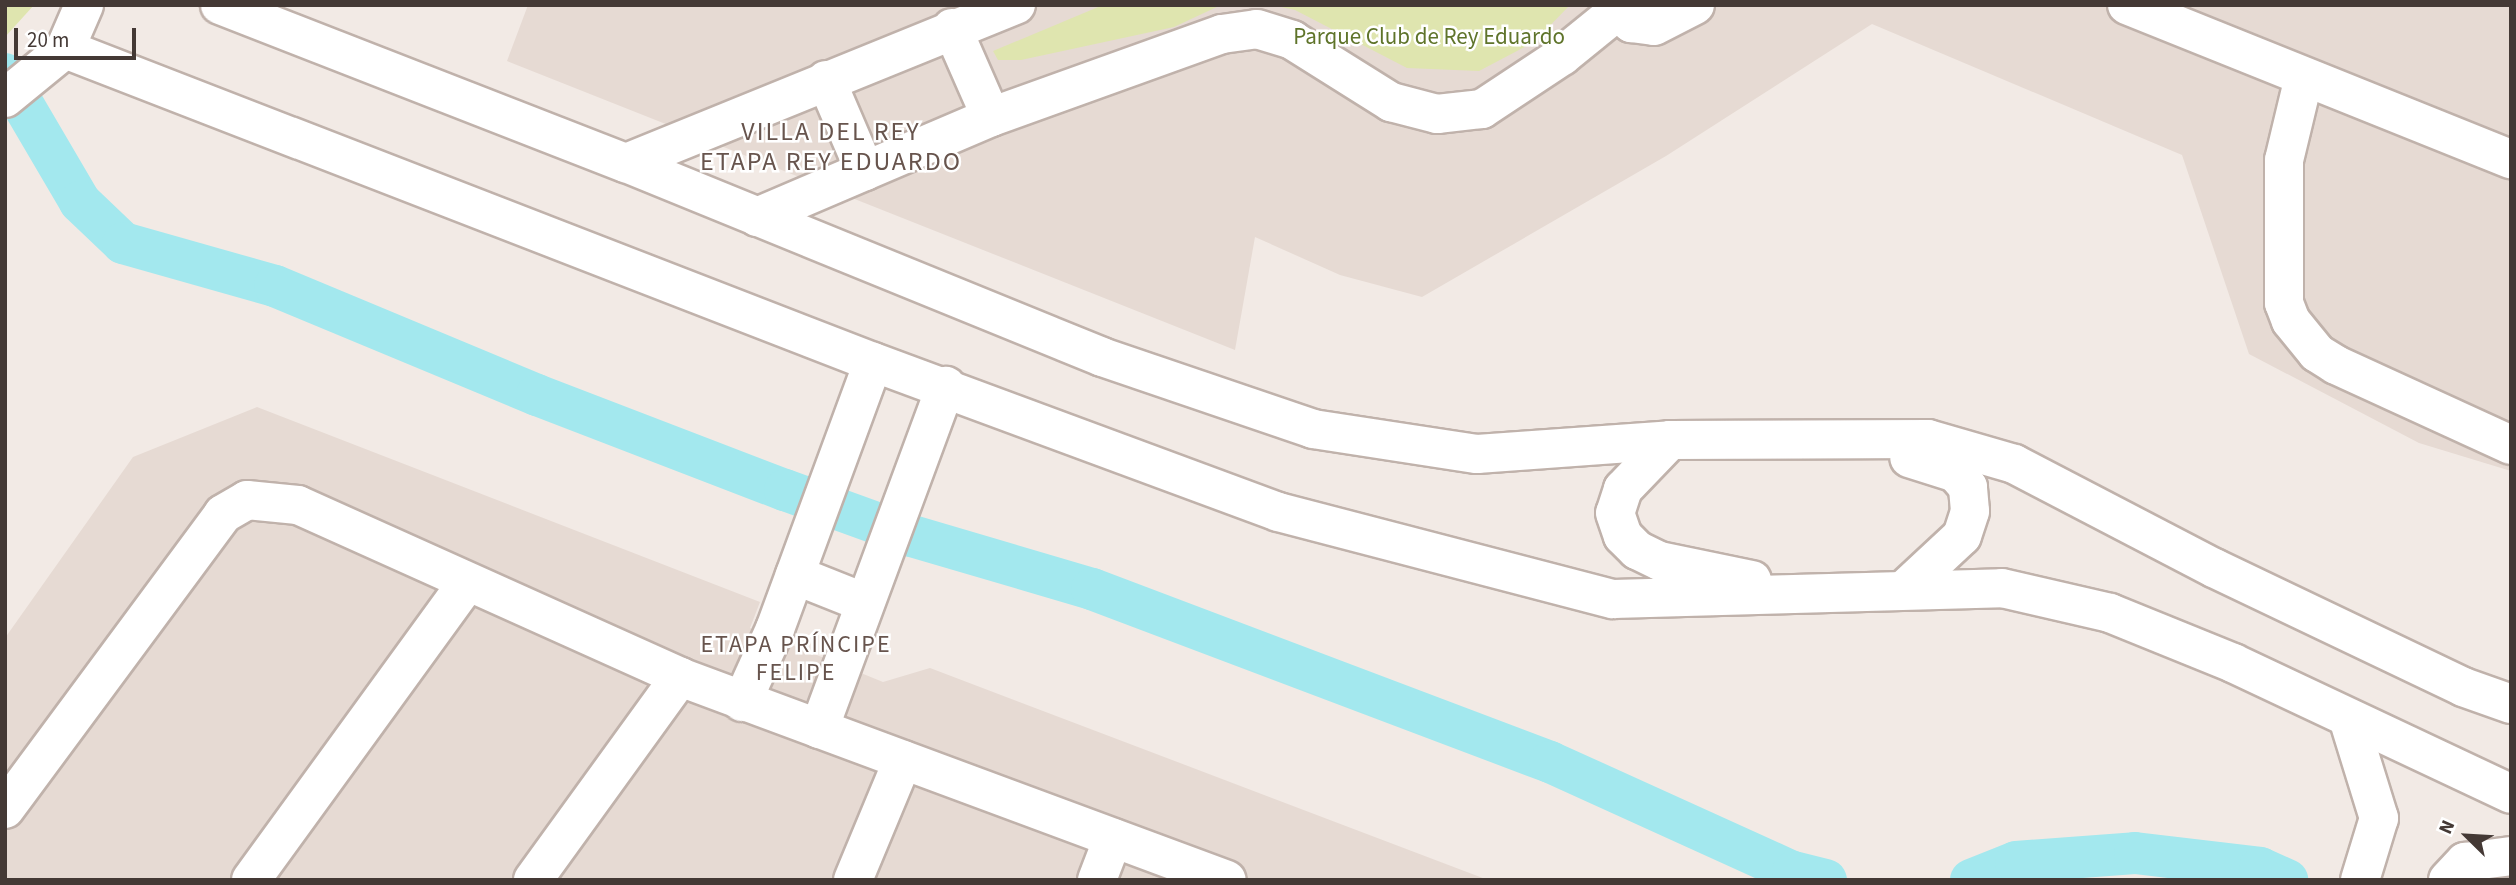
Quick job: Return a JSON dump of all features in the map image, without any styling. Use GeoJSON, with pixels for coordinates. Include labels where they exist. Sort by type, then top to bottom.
{"type":"FeatureCollection","features":[{"type":"Feature","properties":{"kind":"street"},"geometry":{"type":"LineString","coordinates":[[5,98],[65,49],[84,5]]}},
{"type":"Feature","properties":{"kind":"street"},"geometry":{"type":"LineString","coordinates":[[220,5],[626,163],[1102,357],[1313,429],[1477,454],[1670,440],[1793,436],[1928,439],[2014,464],[2214,568],[2463,687],[2511,704]]}},
{"type":"Feature","properties":{"kind":"street"},"geometry":{"type":"LineString","coordinates":[[626,163],[952,28],[1016,5]]}},
{"type":"Feature","properties":{"kind":"street"},"geometry":{"type":"LineString","coordinates":[[757,217],[991,117],[1222,34],[1257,29],[1292,40],[1391,103],[1437,114],[1482,109],[1562,56],[1622,8],[1631,23],[1654,26],[1695,5]]}},
{"type":"Feature","properties":{"kind":"street"},"geometry":{"type":"LineString","coordinates":[[2127,5],[2511,159]]}},
{"type":"Feature","properties":{"kind":"street"},"geometry":{"type":"LineString","coordinates":[[952,28],[991,117]]}},
{"type":"Feature","properties":{"kind":"street"},"geometry":{"type":"LineString","coordinates":[[65,49],[873,362],[946,386],[1278,512],[1613,598],[1826,595],[2002,588],[2110,612],[2233,663],[2511,794]]}},
{"type":"Feature","properties":{"kind":"street"},"geometry":{"type":"LineString","coordinates":[[2304,77],[2284,160],[2284,303],[2291,321],[2317,353],[2336,365],[2511,445]]}},
{"type":"Feature","properties":{"kind":"street"},"geometry":{"type":"LineString","coordinates":[[826,80],[865,171]]}},
{"type":"Feature","properties":{"kind":"street"},"geometry":{"type":"LineString","coordinates":[[741,702],[795,575],[873,362]]}},
{"type":"Feature","properties":{"kind":"street"},"geometry":{"type":"LineString","coordinates":[[819,729],[863,602],[946,386]]}},
{"type":"Feature","properties":{"kind":"street"},"geometry":{"type":"LineString","coordinates":[[1793,436],[1935,464],[1956,473],[1968,486],[1970,511],[1962,536],[1904,590]]}},
{"type":"Feature","properties":{"kind":"street"},"geometry":{"type":"LineString","coordinates":[[1670,440],[1636,471],[1615,513],[1623,536],[1637,550],[1660,561],[1826,595]]}},
{"type":"Feature","properties":{"kind":"street"},"geometry":{"type":"LineString","coordinates":[[5,809],[223,514],[247,500],[298,505],[466,584],[741,702],[1227,880]]}},
{"type":"Feature","properties":{"kind":"street"},"geometry":{"type":"LineString","coordinates":[[795,575],[863,602]]}},
{"type":"Feature","properties":{"kind":"street"},"geometry":{"type":"LineString","coordinates":[[251,880],[466,584]]}},
{"type":"Feature","properties":{"kind":"street"},"geometry":{"type":"LineString","coordinates":[[533,880],[680,677]]}},
{"type":"Feature","properties":{"kind":"street"},"geometry":{"type":"LineString","coordinates":[[2348,718],[2379,818],[2360,880]]}},
{"type":"Feature","properties":{"kind":"street"},"geometry":{"type":"LineString","coordinates":[[853,880],[903,760]]}},
{"type":"Feature","properties":{"kind":"street"},"geometry":{"type":"LineString","coordinates":[[1097,880],[1113,838]]}},
{"type":"Feature","properties":{"kind":"street"},"geometry":{"type":"LineString","coordinates":[[2448,880],[2465,862],[2511,856]]}},
{"type":"Feature","properties":{"kind":"shaded area"},"geometry":{"type":"Polygon","coordinates":[[[528,5],[2511,5],[2511,471],[2419,443],[2249,354],[2182,155],[1872,24],[1666,156],[1422,297],[1340,275],[1255,237],[1235,350],[507,61],[528,5]]]}},
{"type":"Feature","properties":{"kind":"shaded area"},"geometry":{"type":"Polygon","coordinates":[[[257,407],[760,602],[750,628],[883,682],[930,668],[1488,880],[5,880],[5,638],[133,457],[257,407]]]}},
{"type":"Feature","properties":{"kind":"green space"},"geometry":{"type":"Polygon","coordinates":[[[5,5],[34,5],[5,37],[5,5]]]}},
{"type":"Feature","properties":{"kind":"green space"},"geometry":{"type":"Polygon","coordinates":[[[1103,5],[1221,5],[1174,27],[1021,60],[998,60],[993,51],[1103,5]]]}},
{"type":"Feature","properties":{"kind":"green space","name":"Parque Club de Rey Eduardo"},"geometry":{"type":"Polygon","coordinates":[[[1272,5],[1570,5],[1534,42],[1479,71],[1407,68],[1295,10],[1272,5]]]}},
{"type":"Feature","properties":{"kind":"waterway"},"geometry":{"type":"LineString","coordinates":[[5,74],[80,202],[123,243],[275,286],[537,395],[785,490],[912,536],[1092,589],[1550,762],[1793,872],[1826,880]]}},
{"type":"Feature","properties":{"kind":"waterway"},"geometry":{"type":"LineString","coordinates":[[1971,880],[2016,862],[2135,853],[2260,868],[2287,880]]}},
{"type":"Feature","properties":{"kind":"district","name":"VILLA DEL REY ETAPA REY EDUARDO"},"geometry":{"type":"Point","coordinates":[831,147]}},
{"type":"Feature","properties":{"kind":"district","name":"ETAPA PRÍNCIPE FELIPE"},"geometry":{"type":"Point","coordinates":[796,659]}}]}
